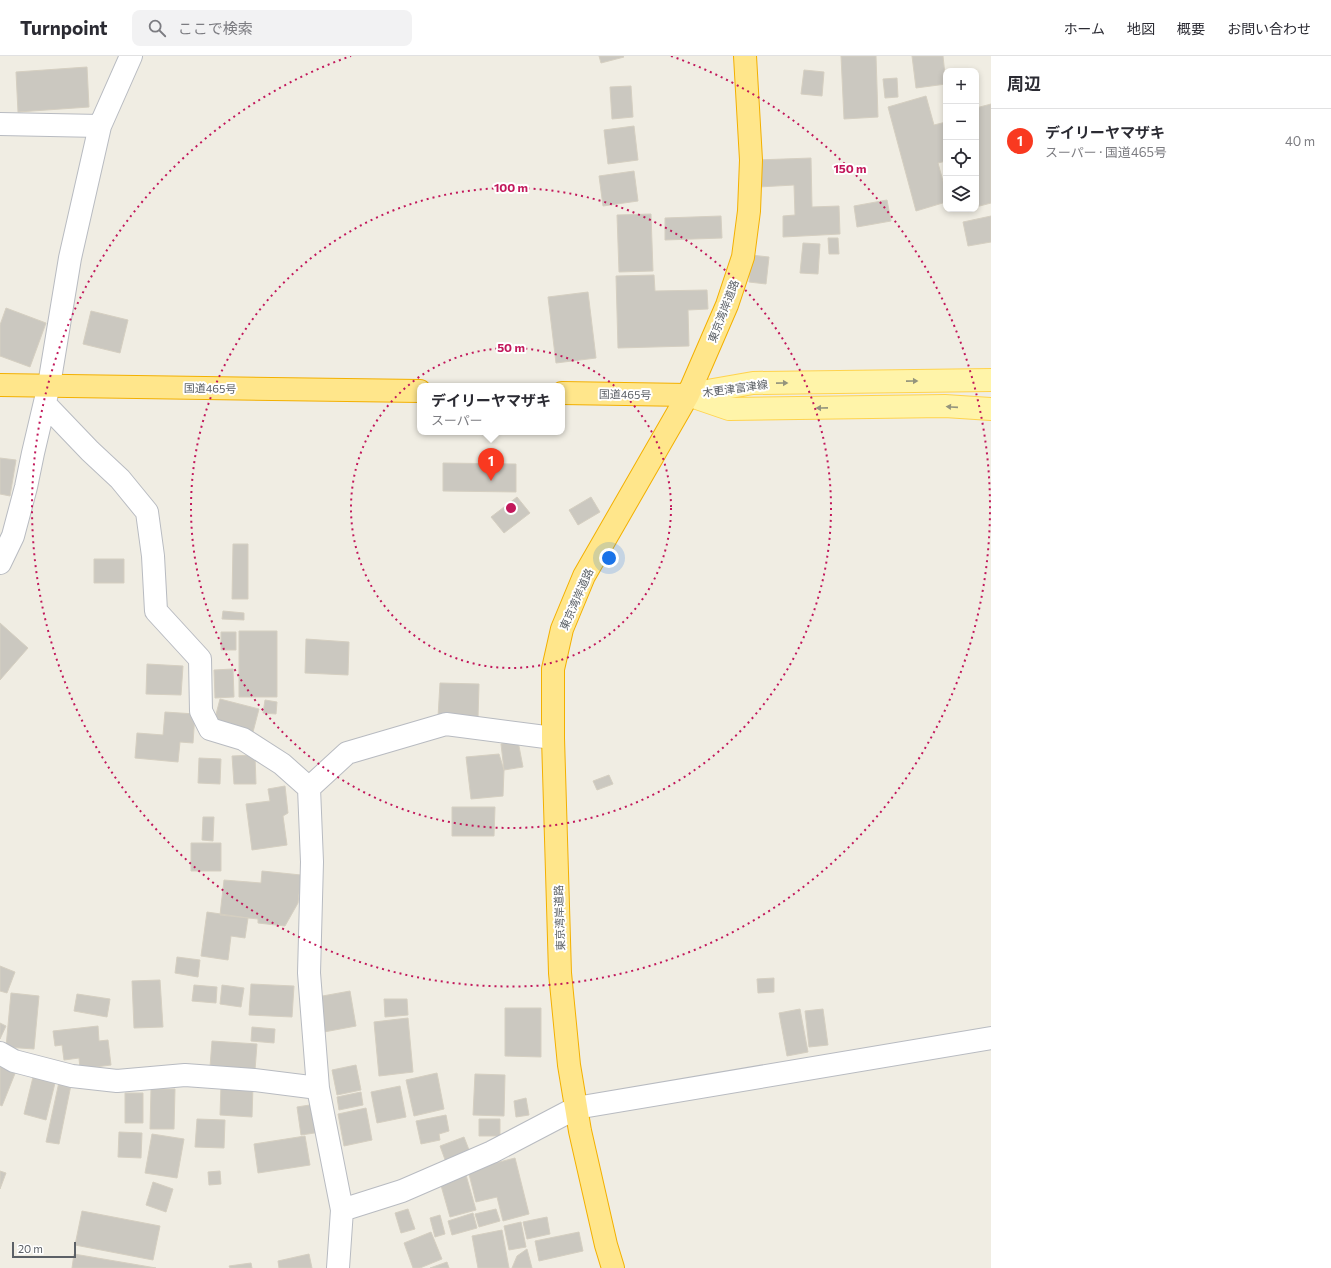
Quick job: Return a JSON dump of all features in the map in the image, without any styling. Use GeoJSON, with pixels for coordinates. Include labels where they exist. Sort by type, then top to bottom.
{"type":"FeatureCollection","features":[{"type":"Feature","properties":{"kind":"highway","name":"東京湾岸道路"},"geometry":{"type":"LineString","coordinates":[[613,1268],[606,1245],[581,1138],[568,1065],[560,973],[553,738],[553,669],[562,629],[584,576],[688,395],[727,305],[743,257],[749,211],[751,160],[746,56]]}},
{"type":"Feature","properties":{"kind":"highway","name":"国道465号"},"geometry":{"type":"LineString","coordinates":[[0,385],[47,394],[417,391]]}},
{"type":"Feature","properties":{"kind":"highway","name":"国道465号"},"geometry":{"type":"LineString","coordinates":[[565,393],[688,395]]}},
{"type":"Feature","properties":{"kind":"main road","name":"木更津富津線"},"geometry":{"type":"LineString","coordinates":[[688,395],[753,383],[991,380]]}},
{"type":"Feature","properties":{"kind":"main road","name":"木更津富津線"},"geometry":{"type":"LineString","coordinates":[[688,395],[729,409],[945,406],[991,409]]}},
{"type":"Feature","properties":{"kind":"street"},"geometry":{"type":"LineString","coordinates":[[0,563],[13,536],[26,487],[47,394],[70,258],[100,126],[131,56]]}},
{"type":"Feature","properties":{"kind":"street"},"geometry":{"type":"LineString","coordinates":[[0,124],[100,126]]}},
{"type":"Feature","properties":{"kind":"street"},"geometry":{"type":"LineString","coordinates":[[47,394],[90,451],[120,479],[147,512],[153,556],[156,611],[200,659],[201,711],[210,729],[243,739],[282,764],[309,788],[312,862],[309,973],[318,1088],[342,1210],[338,1268]]}},
{"type":"Feature","properties":{"kind":"street"},"geometry":{"type":"LineString","coordinates":[[309,788],[347,753],[446,724],[553,738]]}},
{"type":"Feature","properties":{"kind":"street"},"geometry":{"type":"LineString","coordinates":[[342,1210],[402,1191],[492,1152],[576,1108],[991,1038]]}},
{"type":"Feature","properties":{"kind":"street"},"geometry":{"type":"LineString","coordinates":[[0,1053],[14,1061],[72,1076],[116,1081],[184,1075],[254,1080],[318,1088]]}},
{"type":"Feature","properties":{"kind":"building"},"geometry":{"type":"Polygon","coordinates":[[[599,56],[623,56],[624,57],[601,63],[599,56]]]}},
{"type":"Feature","properties":{"kind":"building"},"geometry":{"type":"Polygon","coordinates":[[[841,56],[876,56],[878,117],[844,119],[841,56]]]}},
{"type":"Feature","properties":{"kind":"building"},"geometry":{"type":"Polygon","coordinates":[[[912,56],[943,56],[944,68],[943,68],[943,84],[916,88],[912,56]]]}},
{"type":"Feature","properties":{"kind":"building"},"geometry":{"type":"Polygon","coordinates":[[[87,67],[89,107],[18,112],[16,72],[87,67]]]}},
{"type":"Feature","properties":{"kind":"building"},"geometry":{"type":"Polygon","coordinates":[[[804,70],[824,72],[822,96],[801,94],[804,70]]]}},
{"type":"Feature","properties":{"kind":"building"},"geometry":{"type":"Polygon","coordinates":[[[897,78],[898,97],[885,98],[883,79],[897,78]]]}},
{"type":"Feature","properties":{"kind":"building"},"geometry":{"type":"Polygon","coordinates":[[[631,86],[633,117],[612,119],[610,87],[631,86]]]}},
{"type":"Feature","properties":{"kind":"building"},"geometry":{"type":"Polygon","coordinates":[[[926,96],[934,125],[943,123],[943,162],[938,163],[943,181],[943,203],[916,211],[888,107],[926,96]]]}},
{"type":"Feature","properties":{"kind":"building"},"geometry":{"type":"Polygon","coordinates":[[[991,104],[991,203],[979,206],[979,140],[979,107],[991,104]]]}},
{"type":"Feature","properties":{"kind":"building"},"geometry":{"type":"Polygon","coordinates":[[[634,126],[638,160],[608,164],[604,130],[634,126]]]}},
{"type":"Feature","properties":{"kind":"building"},"geometry":{"type":"Polygon","coordinates":[[[811,158],[812,207],[839,206],[840,234],[783,237],[783,216],[795,215],[794,185],[759,187],[757,160],[811,158]]]}},
{"type":"Feature","properties":{"kind":"building"},"geometry":{"type":"Polygon","coordinates":[[[634,171],[638,201],[603,206],[599,176],[634,171]]]}},
{"type":"Feature","properties":{"kind":"building"},"geometry":{"type":"Polygon","coordinates":[[[887,200],[891,221],[857,227],[854,206],[887,200]]]}},
{"type":"Feature","properties":{"kind":"building"},"geometry":{"type":"Polygon","coordinates":[[[651,214],[653,271],[619,272],[617,215],[651,214]]]}},
{"type":"Feature","properties":{"kind":"building"},"geometry":{"type":"Polygon","coordinates":[[[721,216],[722,238],[665,240],[665,218],[721,216]]]}},
{"type":"Feature","properties":{"kind":"building"},"geometry":{"type":"Polygon","coordinates":[[[991,216],[991,242],[968,246],[963,222],[991,216]]]}},
{"type":"Feature","properties":{"kind":"building"},"geometry":{"type":"Polygon","coordinates":[[[828,238],[838,238],[839,254],[829,254],[828,238]]]}},
{"type":"Feature","properties":{"kind":"building"},"geometry":{"type":"Polygon","coordinates":[[[803,243],[820,244],[818,274],[800,273],[803,243]]]}},
{"type":"Feature","properties":{"kind":"building"},"geometry":{"type":"Polygon","coordinates":[[[751,255],[769,257],[766,284],[749,282],[751,255]]]}},
{"type":"Feature","properties":{"kind":"building"},"geometry":{"type":"Polygon","coordinates":[[[654,275],[655,291],[707,290],[708,309],[688,310],[689,346],[618,348],[616,276],[654,275]]]}},
{"type":"Feature","properties":{"kind":"building"},"geometry":{"type":"Polygon","coordinates":[[[588,292],[596,358],[556,363],[548,297],[588,292]]]}},
{"type":"Feature","properties":{"kind":"building"},"geometry":{"type":"Polygon","coordinates":[[[6,308],[46,323],[30,367],[0,356],[0,325],[6,308]]]}},
{"type":"Feature","properties":{"kind":"building"},"geometry":{"type":"Polygon","coordinates":[[[91,311],[128,320],[120,353],[83,344],[91,311]]]}},
{"type":"Feature","properties":{"kind":"building"},"geometry":{"type":"Polygon","coordinates":[[[0,458],[16,460],[10,496],[0,494],[0,458]]]}},
{"type":"Feature","properties":{"kind":"building"},"geometry":{"type":"Polygon","coordinates":[[[443,463],[516,464],[516,492],[443,491],[443,463]]]}},
{"type":"Feature","properties":{"kind":"building"},"geometry":{"type":"Polygon","coordinates":[[[517,497],[530,513],[504,533],[491,517],[517,497]]]}},
{"type":"Feature","properties":{"kind":"building"},"geometry":{"type":"Polygon","coordinates":[[[591,497],[600,512],[578,525],[569,510],[591,497]]]}},
{"type":"Feature","properties":{"kind":"building"},"geometry":{"type":"Polygon","coordinates":[[[233,544],[248,544],[248,599],[232,599],[233,544]]]}},
{"type":"Feature","properties":{"kind":"building"},"geometry":{"type":"Polygon","coordinates":[[[94,559],[124,559],[124,583],[94,583],[94,559]]]}},
{"type":"Feature","properties":{"kind":"building"},"geometry":{"type":"Polygon","coordinates":[[[223,611],[244,613],[244,620],[222,619],[223,611]]]}},
{"type":"Feature","properties":{"kind":"building"},"geometry":{"type":"Polygon","coordinates":[[[0,623],[28,648],[0,680],[0,623]]]}},
{"type":"Feature","properties":{"kind":"building"},"geometry":{"type":"Polygon","coordinates":[[[239,631],[277,631],[277,697],[239,697],[239,631]]]}},
{"type":"Feature","properties":{"kind":"building"},"geometry":{"type":"Polygon","coordinates":[[[221,632],[236,632],[236,650],[221,650],[221,632]]]}},
{"type":"Feature","properties":{"kind":"building"},"geometry":{"type":"Polygon","coordinates":[[[306,639],[349,642],[348,675],[305,673],[306,639]]]}},
{"type":"Feature","properties":{"kind":"building"},"geometry":{"type":"Polygon","coordinates":[[[147,664],[183,666],[181,695],[146,694],[147,664]]]}},
{"type":"Feature","properties":{"kind":"building"},"geometry":{"type":"Polygon","coordinates":[[[233,669],[234,697],[215,698],[214,670],[233,669]]]}},
{"type":"Feature","properties":{"kind":"building"},"geometry":{"type":"Polygon","coordinates":[[[440,683],[479,684],[478,718],[438,717],[440,683]]]}},
{"type":"Feature","properties":{"kind":"building"},"geometry":{"type":"Polygon","coordinates":[[[220,699],[259,709],[253,732],[214,722],[220,699]]]}},
{"type":"Feature","properties":{"kind":"building"},"geometry":{"type":"Polygon","coordinates":[[[265,700],[277,702],[276,714],[263,713],[265,700]]]}},
{"type":"Feature","properties":{"kind":"building"},"geometry":{"type":"Polygon","coordinates":[[[165,712],[195,714],[193,743],[180,742],[178,762],[135,758],[137,733],[163,735],[165,712]]]}},
{"type":"Feature","properties":{"kind":"building"},"geometry":{"type":"Polygon","coordinates":[[[518,741],[523,767],[504,770],[501,744],[518,741]]]}},
{"type":"Feature","properties":{"kind":"building"},"geometry":{"type":"Polygon","coordinates":[[[499,754],[504,770],[503,796],[471,799],[466,757],[499,754]]]}},
{"type":"Feature","properties":{"kind":"building"},"geometry":{"type":"Polygon","coordinates":[[[255,755],[256,784],[234,784],[232,756],[255,755]]]}},
{"type":"Feature","properties":{"kind":"building"},"geometry":{"type":"Polygon","coordinates":[[[199,758],[221,759],[220,784],[198,783],[199,758]]]}},
{"type":"Feature","properties":{"kind":"building"},"geometry":{"type":"Polygon","coordinates":[[[609,775],[613,784],[597,790],[593,781],[609,775]]]}},
{"type":"Feature","properties":{"kind":"building"},"geometry":{"type":"Polygon","coordinates":[[[285,786],[288,813],[283,816],[287,845],[252,850],[246,804],[270,801],[268,789],[285,786]]]}},
{"type":"Feature","properties":{"kind":"building"},"geometry":{"type":"Polygon","coordinates":[[[452,807],[495,807],[494,836],[452,836],[452,807]]]}},
{"type":"Feature","properties":{"kind":"building"},"geometry":{"type":"Polygon","coordinates":[[[203,817],[214,817],[213,841],[202,840],[203,817]]]}},
{"type":"Feature","properties":{"kind":"building"},"geometry":{"type":"Polygon","coordinates":[[[191,843],[221,843],[221,871],[191,871],[191,843]]]}},
{"type":"Feature","properties":{"kind":"building"},"geometry":{"type":"Polygon","coordinates":[[[262,871],[301,875],[298,903],[285,926],[258,923],[258,919],[220,915],[224,880],[261,883],[262,871]]]}},
{"type":"Feature","properties":{"kind":"building"},"geometry":{"type":"Polygon","coordinates":[[[207,912],[248,918],[245,938],[231,936],[228,960],[201,956],[207,912]]]}},
{"type":"Feature","properties":{"kind":"building"},"geometry":{"type":"Polygon","coordinates":[[[177,957],[200,960],[198,977],[175,973],[177,957]]]}},
{"type":"Feature","properties":{"kind":"building"},"geometry":{"type":"Polygon","coordinates":[[[0,966],[15,972],[7,993],[0,991],[0,966]]]}},
{"type":"Feature","properties":{"kind":"building"},"geometry":{"type":"Polygon","coordinates":[[[774,978],[774,992],[758,993],[757,979],[774,978]]]}},
{"type":"Feature","properties":{"kind":"building"},"geometry":{"type":"Polygon","coordinates":[[[160,980],[163,1027],[134,1028],[132,981],[160,980]]]}},
{"type":"Feature","properties":{"kind":"building"},"geometry":{"type":"Polygon","coordinates":[[[251,984],[294,986],[292,1017],[249,1015],[251,984]]]}},
{"type":"Feature","properties":{"kind":"building"},"geometry":{"type":"Polygon","coordinates":[[[194,985],[217,987],[216,1003],[192,1001],[194,985]]]}},
{"type":"Feature","properties":{"kind":"building"},"geometry":{"type":"Polygon","coordinates":[[[222,985],[244,988],[241,1007],[220,1004],[222,985]]]}},
{"type":"Feature","properties":{"kind":"building"},"geometry":{"type":"Polygon","coordinates":[[[350,991],[356,1026],[324,1032],[317,997],[350,991]]]}},
{"type":"Feature","properties":{"kind":"building"},"geometry":{"type":"Polygon","coordinates":[[[11,993],[39,996],[34,1049],[6,1047],[11,993]]]}},
{"type":"Feature","properties":{"kind":"building"},"geometry":{"type":"Polygon","coordinates":[[[77,994],[110,999],[107,1017],[74,1011],[77,994]]]}},
{"type":"Feature","properties":{"kind":"building"},"geometry":{"type":"Polygon","coordinates":[[[384,999],[407,999],[408,1015],[385,1017],[384,999]]]}},
{"type":"Feature","properties":{"kind":"building"},"geometry":{"type":"Polygon","coordinates":[[[505,1008],[541,1008],[541,1057],[505,1056],[505,1008]]]}},
{"type":"Feature","properties":{"kind":"building"},"geometry":{"type":"Polygon","coordinates":[[[800,1009],[808,1052],[787,1056],[779,1013],[800,1009]]]}},
{"type":"Feature","properties":{"kind":"building"},"geometry":{"type":"Polygon","coordinates":[[[823,1009],[828,1045],[809,1047],[805,1011],[823,1009]]]}},
{"type":"Feature","properties":{"kind":"building"},"geometry":{"type":"Polygon","coordinates":[[[408,1018],[413,1072],[379,1076],[374,1022],[408,1018]]]}},
{"type":"Feature","properties":{"kind":"building"},"geometry":{"type":"Polygon","coordinates":[[[0,1023],[6,1026],[0,1039],[0,1023]]]}},
{"type":"Feature","properties":{"kind":"building"},"geometry":{"type":"Polygon","coordinates":[[[98,1026],[99,1041],[108,1040],[111,1065],[80,1069],[79,1058],[64,1060],[62,1045],[55,1046],[53,1031],[98,1026]]]}},
{"type":"Feature","properties":{"kind":"building"},"geometry":{"type":"Polygon","coordinates":[[[252,1027],[275,1029],[274,1043],[251,1041],[252,1027]]]}},
{"type":"Feature","properties":{"kind":"building"},"geometry":{"type":"Polygon","coordinates":[[[212,1041],[257,1044],[255,1070],[210,1067],[212,1041]]]}},
{"type":"Feature","properties":{"kind":"building"},"geometry":{"type":"Polygon","coordinates":[[[0,1065],[16,1071],[2,1106],[0,1105],[0,1065]]]}},
{"type":"Feature","properties":{"kind":"building"},"geometry":{"type":"Polygon","coordinates":[[[356,1065],[361,1090],[337,1095],[332,1070],[356,1065]]]}},
{"type":"Feature","properties":{"kind":"building"},"geometry":{"type":"Polygon","coordinates":[[[437,1073],[444,1109],[414,1116],[406,1080],[437,1073]]]}},
{"type":"Feature","properties":{"kind":"building"},"geometry":{"type":"Polygon","coordinates":[[[475,1074],[505,1075],[504,1116],[473,1115],[475,1074]]]}},
{"type":"Feature","properties":{"kind":"building"},"geometry":{"type":"Polygon","coordinates":[[[33,1077],[55,1083],[46,1120],[24,1114],[33,1077]]]}},
{"type":"Feature","properties":{"kind":"building"},"geometry":{"type":"Polygon","coordinates":[[[59,1082],[71,1085],[59,1144],[46,1142],[59,1082]]]}},
{"type":"Feature","properties":{"kind":"building"},"geometry":{"type":"Polygon","coordinates":[[[221,1085],[253,1086],[252,1117],[220,1115],[221,1085]]]}},
{"type":"Feature","properties":{"kind":"building"},"geometry":{"type":"Polygon","coordinates":[[[400,1086],[406,1117],[377,1123],[371,1092],[400,1086]]]}},
{"type":"Feature","properties":{"kind":"building"},"geometry":{"type":"Polygon","coordinates":[[[151,1089],[175,1089],[174,1129],[150,1129],[151,1089]]]}},
{"type":"Feature","properties":{"kind":"building"},"geometry":{"type":"Polygon","coordinates":[[[361,1092],[363,1105],[339,1110],[337,1097],[361,1092]]]}},
{"type":"Feature","properties":{"kind":"building"},"geometry":{"type":"Polygon","coordinates":[[[125,1093],[143,1093],[143,1123],[125,1123],[125,1093]]]}},
{"type":"Feature","properties":{"kind":"building"},"geometry":{"type":"Polygon","coordinates":[[[526,1098],[529,1115],[516,1117],[514,1101],[526,1098]]]}},
{"type":"Feature","properties":{"kind":"building"},"geometry":{"type":"Polygon","coordinates":[[[316,1104],[321,1132],[301,1135],[297,1107],[316,1104]]]}},
{"type":"Feature","properties":{"kind":"building"},"geometry":{"type":"Polygon","coordinates":[[[366,1108],[372,1140],[344,1146],[338,1114],[366,1108]]]}},
{"type":"Feature","properties":{"kind":"building"},"geometry":{"type":"Polygon","coordinates":[[[446,1115],[449,1131],[439,1134],[440,1140],[421,1144],[416,1121],[446,1115]]]}},
{"type":"Feature","properties":{"kind":"building"},"geometry":{"type":"Polygon","coordinates":[[[197,1119],[225,1120],[224,1148],[195,1147],[197,1119]]]}},
{"type":"Feature","properties":{"kind":"building"},"geometry":{"type":"Polygon","coordinates":[[[479,1119],[500,1119],[500,1136],[479,1136],[479,1119]]]}},
{"type":"Feature","properties":{"kind":"building"},"geometry":{"type":"Polygon","coordinates":[[[119,1132],[142,1133],[141,1158],[118,1157],[119,1132]]]}},
{"type":"Feature","properties":{"kind":"building"},"geometry":{"type":"Polygon","coordinates":[[[152,1134],[184,1139],[177,1178],[145,1173],[152,1134]]]}},
{"type":"Feature","properties":{"kind":"building"},"geometry":{"type":"Polygon","coordinates":[[[305,1136],[310,1165],[258,1173],[254,1144],[305,1136]]]}},
{"type":"Feature","properties":{"kind":"building"},"geometry":{"type":"Polygon","coordinates":[[[464,1137],[471,1155],[447,1165],[440,1146],[464,1137]]]}},
{"type":"Feature","properties":{"kind":"building"},"geometry":{"type":"Polygon","coordinates":[[[515,1158],[529,1214],[503,1221],[497,1197],[476,1202],[468,1170],[515,1158]]]}},
{"type":"Feature","properties":{"kind":"building"},"geometry":{"type":"Polygon","coordinates":[[[0,1171],[6,1173],[0,1189],[0,1171]]]}},
{"type":"Feature","properties":{"kind":"building"},"geometry":{"type":"Polygon","coordinates":[[[220,1171],[221,1184],[209,1185],[208,1172],[220,1171]]]}},
{"type":"Feature","properties":{"kind":"building"},"geometry":{"type":"Polygon","coordinates":[[[466,1175],[476,1210],[450,1217],[440,1182],[466,1175]]]}},
{"type":"Feature","properties":{"kind":"building"},"geometry":{"type":"Polygon","coordinates":[[[153,1182],[173,1189],[166,1212],[146,1205],[153,1182]]]}},
{"type":"Feature","properties":{"kind":"building"},"geometry":{"type":"Polygon","coordinates":[[[408,1209],[415,1229],[401,1233],[395,1213],[408,1209]]]}},
{"type":"Feature","properties":{"kind":"building"},"geometry":{"type":"Polygon","coordinates":[[[496,1209],[500,1221],[479,1227],[475,1214],[496,1209]]]}},
{"type":"Feature","properties":{"kind":"building"},"geometry":{"type":"Polygon","coordinates":[[[82,1211],[160,1226],[153,1260],[75,1245],[82,1211]]]}},
{"type":"Feature","properties":{"kind":"building"},"geometry":{"type":"Polygon","coordinates":[[[473,1213],[477,1228],[452,1235],[448,1221],[473,1213]]]}},
{"type":"Feature","properties":{"kind":"building"},"geometry":{"type":"Polygon","coordinates":[[[440,1215],[445,1234],[435,1237],[430,1218],[440,1215]]]}},
{"type":"Feature","properties":{"kind":"building"},"geometry":{"type":"Polygon","coordinates":[[[547,1217],[550,1234],[527,1239],[523,1222],[547,1217]]]}},
{"type":"Feature","properties":{"kind":"building"},"geometry":{"type":"Polygon","coordinates":[[[521,1222],[526,1247],[509,1250],[504,1226],[521,1222]]]}},
{"type":"Feature","properties":{"kind":"building"},"geometry":{"type":"Polygon","coordinates":[[[502,1230],[509,1268],[478,1268],[472,1236],[502,1230]]]}},
{"type":"Feature","properties":{"kind":"building"},"geometry":{"type":"Polygon","coordinates":[[[431,1232],[442,1259],[420,1268],[413,1268],[404,1243],[431,1232]]]}},
{"type":"Feature","properties":{"kind":"building"},"geometry":{"type":"Polygon","coordinates":[[[579,1232],[583,1251],[539,1261],[535,1241],[579,1232]]]}},
{"type":"Feature","properties":{"kind":"building"},"geometry":{"type":"Polygon","coordinates":[[[527,1249],[532,1268],[512,1268],[517,1256],[527,1249]]]}},
{"type":"Feature","properties":{"kind":"building"},"geometry":{"type":"Polygon","coordinates":[[[74,1254],[156,1268],[72,1268],[74,1254]]]}},
{"type":"Feature","properties":{"kind":"building"},"geometry":{"type":"Polygon","coordinates":[[[309,1254],[312,1268],[279,1268],[278,1261],[309,1254]]]}},
{"type":"Feature","properties":{"kind":"building"},"geometry":{"type":"Polygon","coordinates":[[[447,1262],[449,1268],[430,1268],[447,1262]]]}},
{"type":"Feature","properties":{"kind":"building"},"geometry":{"type":"Polygon","coordinates":[[[251,1263],[252,1268],[230,1268],[229,1266],[251,1263]]]}},
{"type":"Feature","properties":{"kind":"place","name":"デイリーヤマザキ"},"geometry":{"type":"Point","coordinates":[491,481]}}]}
